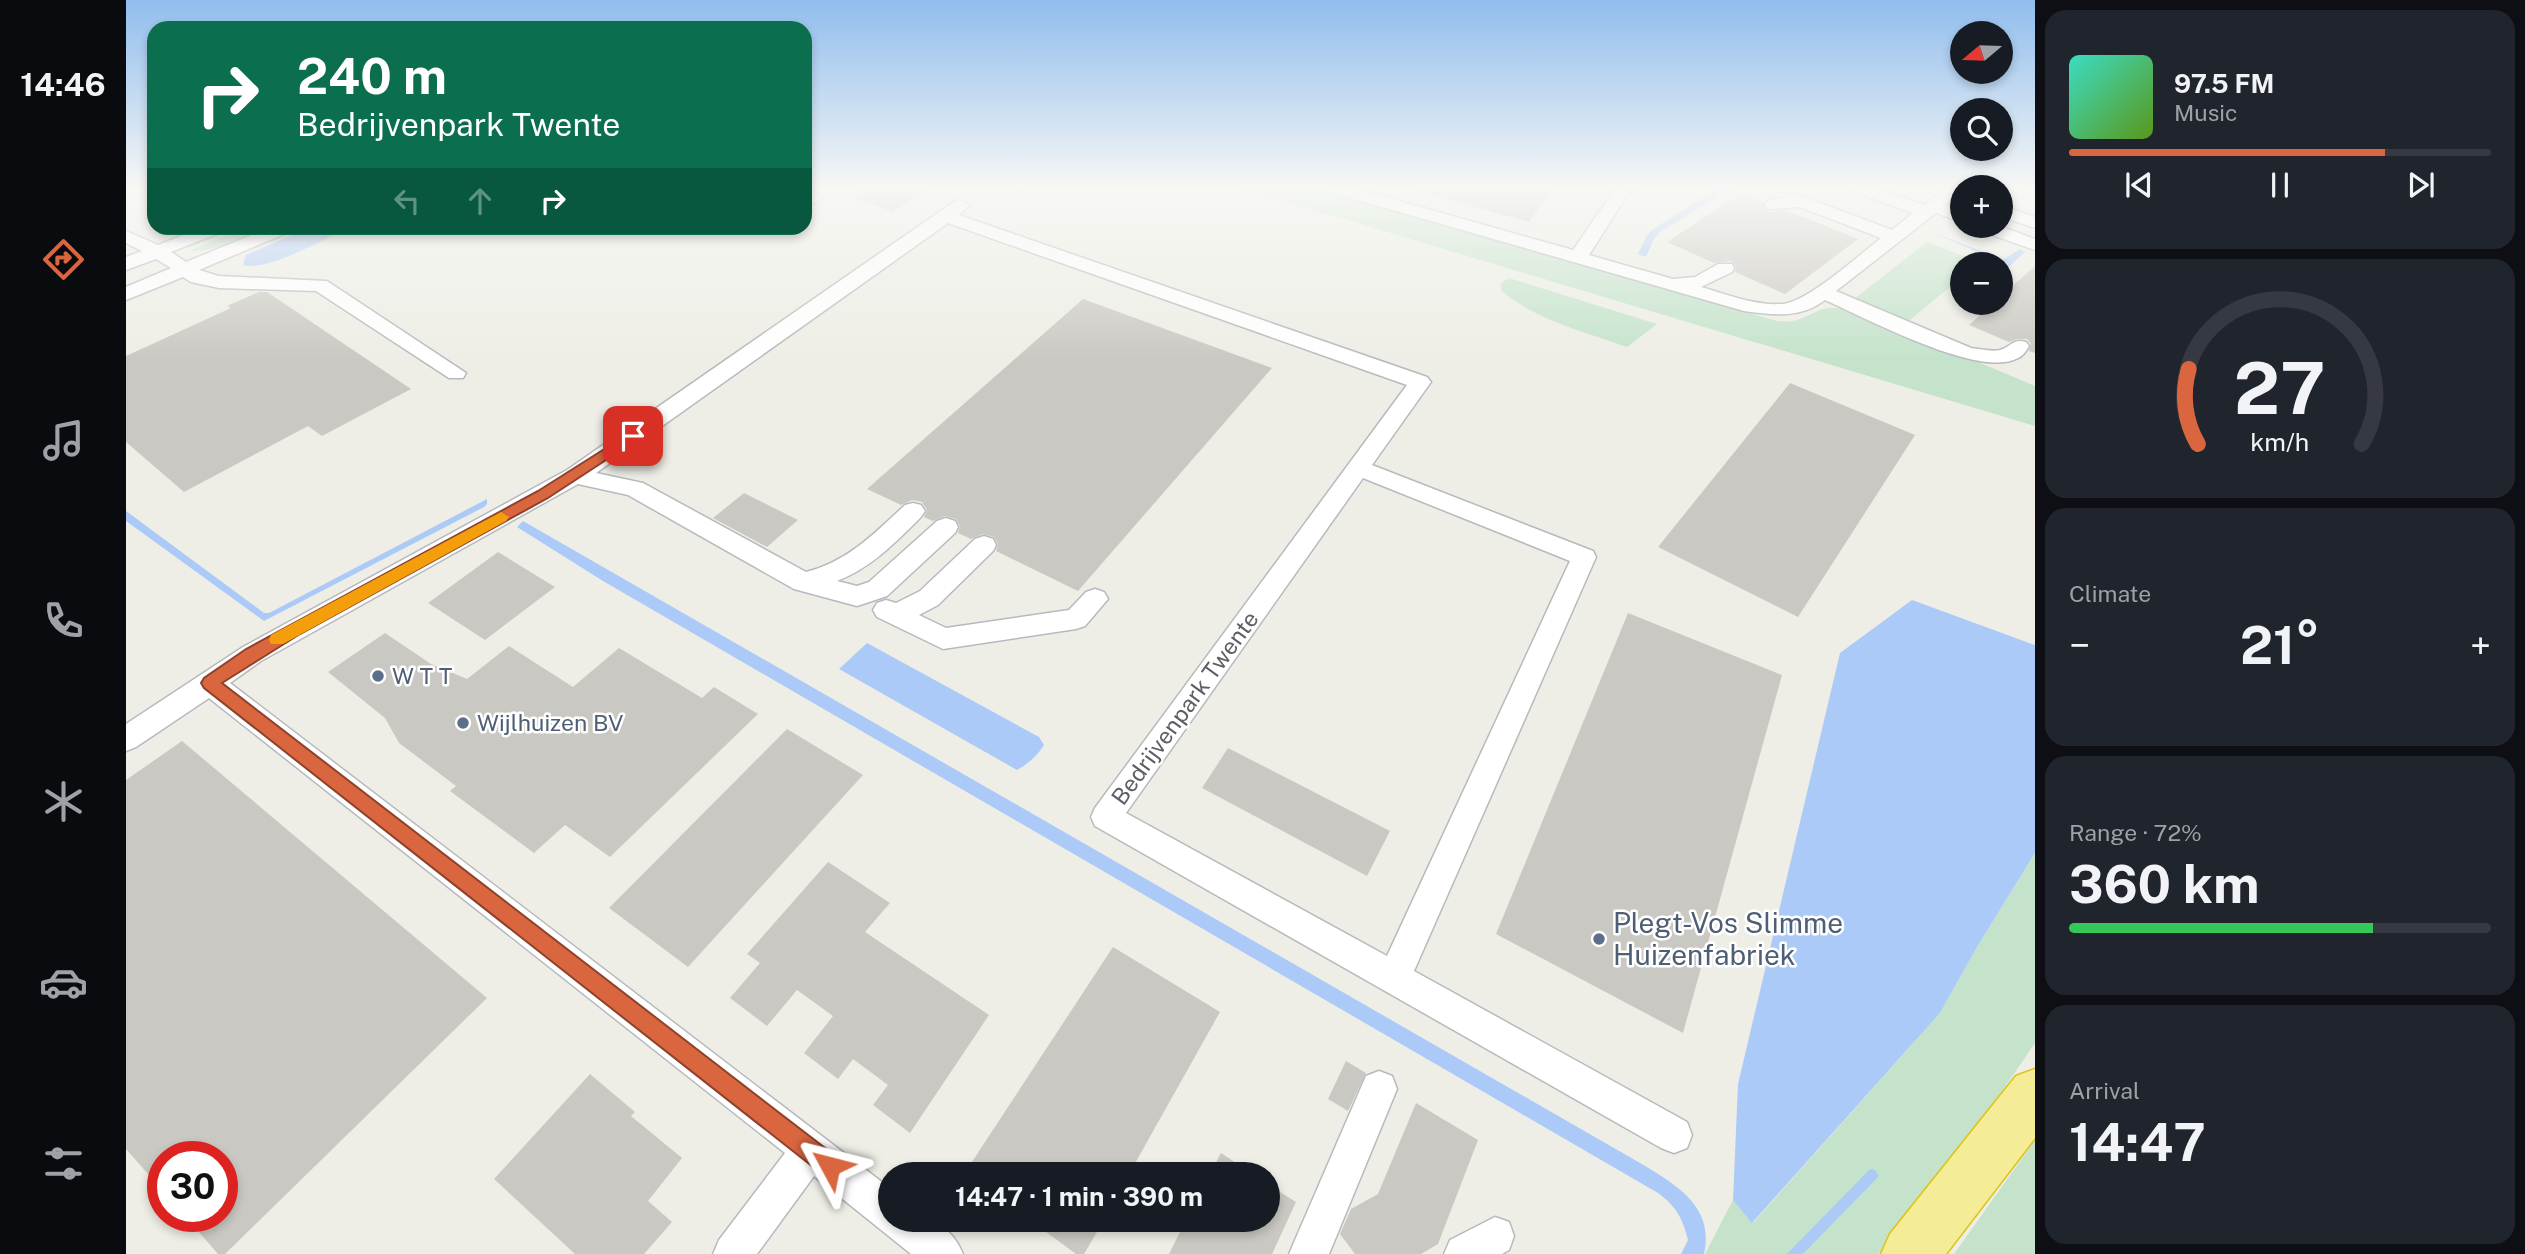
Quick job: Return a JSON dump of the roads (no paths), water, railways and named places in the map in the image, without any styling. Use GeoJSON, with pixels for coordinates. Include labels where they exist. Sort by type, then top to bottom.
{"type":"FeatureCollection","features":[{"type":"Feature","properties":{"kind":"highway"},"geometry":{"type":"LineString","coordinates":[[1910,1254],[2035,1095]]}},
{"type":"Feature","properties":{"kind":"street"},"geometry":{"type":"LineString","coordinates":[[144,245],[198,278],[219,282],[320,285],[456,373]]}},
{"type":"Feature","properties":{"kind":"street"},"geometry":{"type":"LineString","coordinates":[[126,264],[174,245]]}},
{"type":"Feature","properties":{"kind":"street"},"geometry":{"type":"LineString","coordinates":[[126,294],[244,245]]}},
{"type":"Feature","properties":{"kind":"street","name":"Bedrijvenpark Twente"},"geometry":{"type":"LineString","coordinates":[[126,739],[286,635],[575,476],[905,245]]}},
{"type":"Feature","properties":{"kind":"street","name":"Bedrijvenpark Twente"},"geometry":{"type":"LineString","coordinates":[[1048,245],[1420,382],[1107,817],[1674,1135]]}},
{"type":"Feature","properties":{"kind":"street"},"geometry":{"type":"LineString","coordinates":[[1534,245],[1744,305],[1781,310],[1807,304],[1885,245]]}},
{"type":"Feature","properties":{"kind":"street"},"geometry":{"type":"LineString","coordinates":[[1578,257],[1586,245]]}},
{"type":"Feature","properties":{"kind":"street"},"geometry":{"type":"LineString","coordinates":[[1663,282],[1699,283],[1726,268]]}},
{"type":"Feature","properties":{"kind":"street"},"geometry":{"type":"LineString","coordinates":[[1823,292],[1967,354],[1995,357],[2011,354],[2019,346]]}},
{"type":"Feature","properties":{"kind":"street"},"geometry":{"type":"LineString","coordinates":[[1358,468],[1584,557],[1394,978]]}},
{"type":"Feature","properties":{"kind":"street"},"geometry":{"type":"LineString","coordinates":[[575,476],[635,489],[674,513],[803,582],[857,596],[943,639],[1076,619],[1095,599]]}},
{"type":"Feature","properties":{"kind":"street"},"geometry":{"type":"LineString","coordinates":[[543,495],[617,501],[674,513]]}},
{"type":"Feature","properties":{"kind":"street"},"geometry":{"type":"LineString","coordinates":[[803,582],[829,577],[858,562],[913,511]]}},
{"type":"Feature","properties":{"kind":"street"},"geometry":{"type":"LineString","coordinates":[[857,596],[878,589],[946,527]]}},
{"type":"Feature","properties":{"kind":"street"},"geometry":{"type":"LineString","coordinates":[[896,615],[929,598],[984,545]]}},
{"type":"Feature","properties":{"kind":"street"},"geometry":{"type":"LineString","coordinates":[[209,683],[878,1203]]}},
{"type":"Feature","properties":{"kind":"street"},"geometry":{"type":"LineString","coordinates":[[1309,1254],[1379,1089]]}},
{"type":"Feature","properties":{"kind":"street"},"geometry":{"type":"LineString","coordinates":[[733,1254],[810,1151]]}},
{"type":"Feature","properties":{"kind":"street"},"geometry":{"type":"LineString","coordinates":[[915,1232],[943,1254]]}},
{"type":"Feature","properties":{"kind":"water"},"geometry":{"type":"Polygon","coordinates":[[[270,245],[314,245],[267,264],[243,265],[246,255],[270,245]]]}},
{"type":"Feature","properties":{"kind":"water"},"geometry":{"type":"Polygon","coordinates":[[[1642,245],[1652,245],[1646,257],[1638,254],[1642,245]]]}},
{"type":"Feature","properties":{"kind":"water"},"geometry":{"type":"Polygon","coordinates":[[[1960,245],[1985,252],[1977,252],[1960,245]]]}},
{"type":"Feature","properties":{"kind":"water"},"geometry":{"type":"Polygon","coordinates":[[[2020,249],[2025,252],[2013,263],[2013,253],[2020,249]]]}},
{"type":"Feature","properties":{"kind":"water"},"geometry":{"type":"Polygon","coordinates":[[[487,499],[484,507],[264,621],[126,521],[126,511],[264,613],[269,613],[487,499]]]}},
{"type":"Feature","properties":{"kind":"water"},"geometry":{"type":"Polygon","coordinates":[[[523,521],[1647,1167],[1683,1192],[1699,1212],[1706,1238],[1704,1254],[1681,1254],[1688,1240],[1684,1226],[1674,1208],[1658,1193],[603,581],[517,527],[523,521]]]}},
{"type":"Feature","properties":{"kind":"water"},"geometry":{"type":"Polygon","coordinates":[[[1912,600],[2035,645],[2035,853],[1940,1013],[1752,1223],[1733,1200],[1738,1084],[1840,653],[1912,600]]]}},
{"type":"Feature","properties":{"kind":"water"},"geometry":{"type":"Polygon","coordinates":[[[867,643],[1039,737],[1044,745],[1032,759],[1017,770],[839,669],[867,643]]]}},
{"type":"Feature","properties":{"kind":"water"},"geometry":{"type":"Polygon","coordinates":[[[1870,1169],[1875,1170],[1879,1176],[1803,1254],[1787,1254],[1870,1169]]]}},
{"type":"Feature","properties":{"kind":"place","name":"W T T"},"geometry":{"type":"Point","coordinates":[378,676]}},
{"type":"Feature","properties":{"kind":"place","name":"Wijlhuizen BV"},"geometry":{"type":"Point","coordinates":[463,723]}},
{"type":"Feature","properties":{"kind":"place","name":"Plegt-Vos Slimme Huizenfabriek"},"geometry":{"type":"Point","coordinates":[1599,939]}}]}
